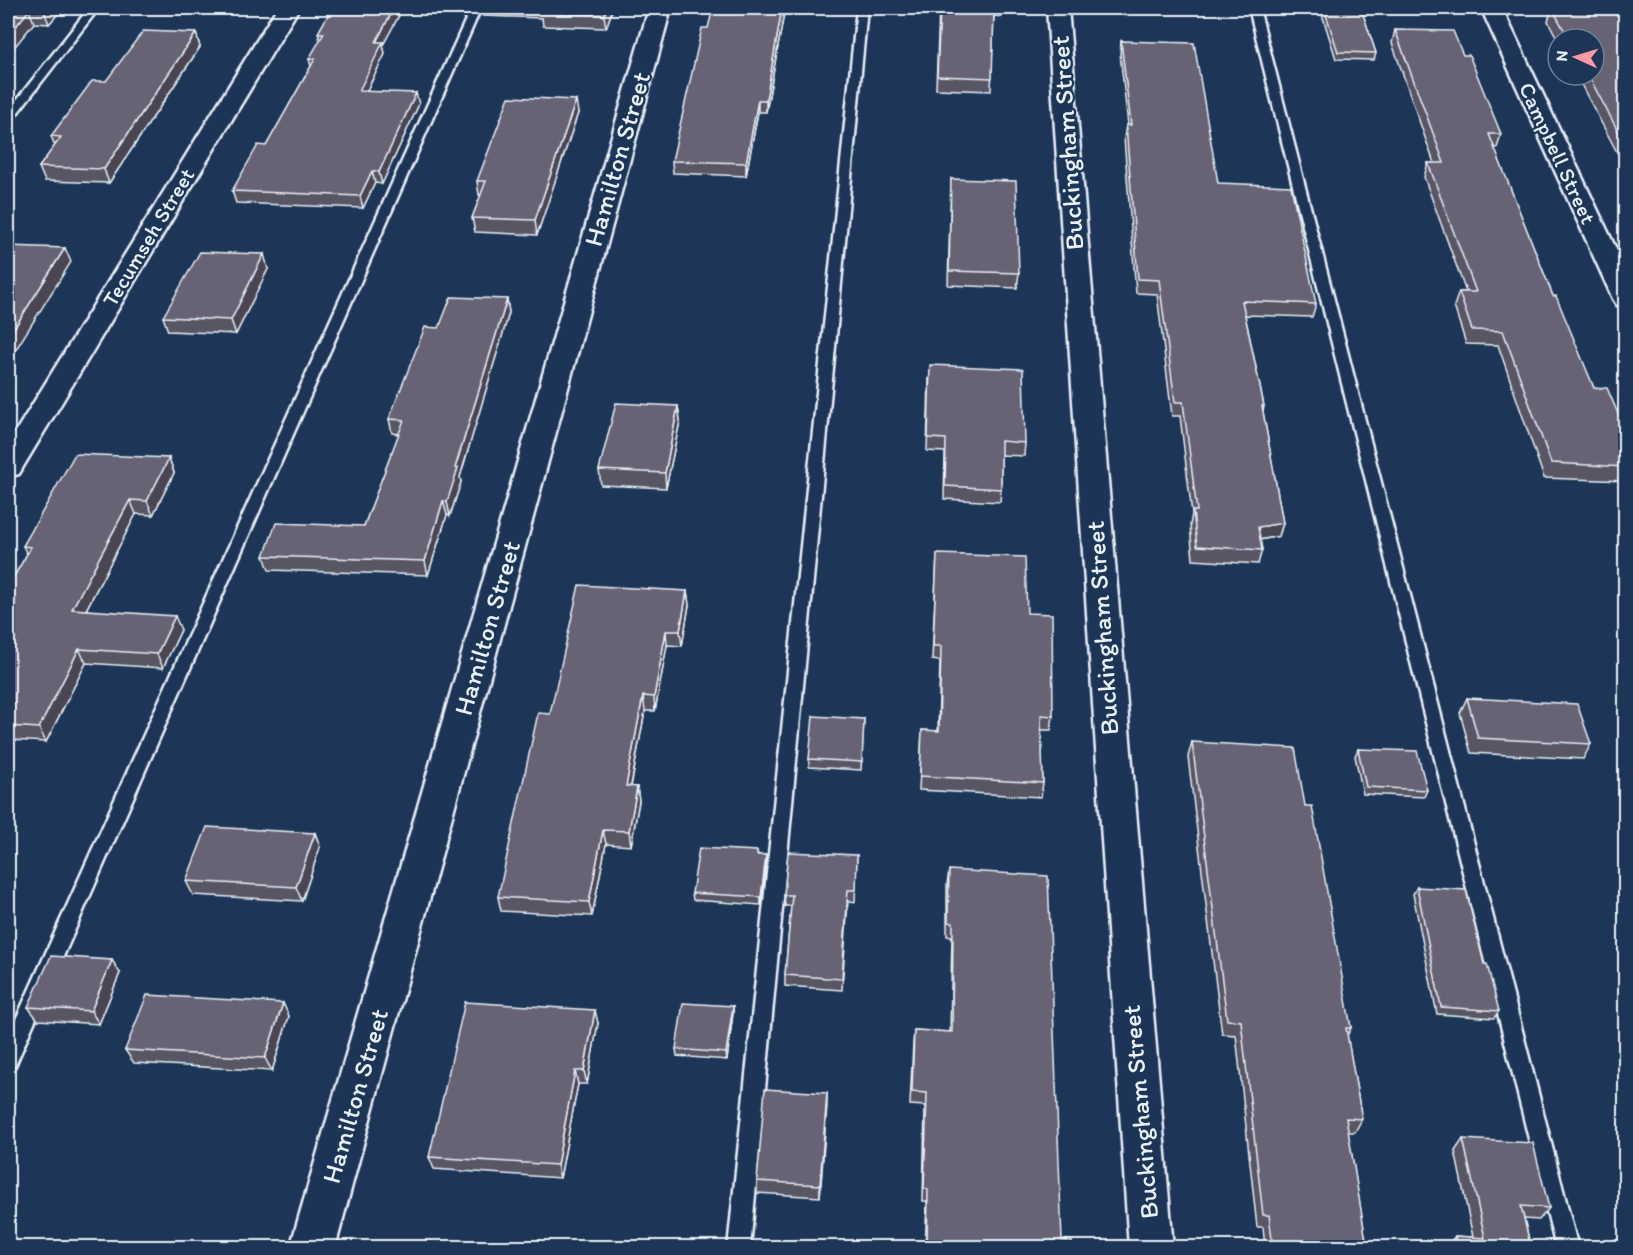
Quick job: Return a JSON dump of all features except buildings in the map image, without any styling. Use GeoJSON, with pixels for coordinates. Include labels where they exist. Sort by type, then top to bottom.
{"type":"FeatureCollection","features":[{"type":"Feature","properties":{"kind":"street","name":"Tecumseh Street"},"geometry":{"type":"LineString","coordinates":[[8,467],[288,8]]}},
{"type":"Feature","properties":{"kind":"street","name":"Hamilton Street"},"geometry":{"type":"LineString","coordinates":[[312,1248],[660,8]]}},
{"type":"Feature","properties":{"kind":"street","name":"Buckingham Street"},"geometry":{"type":"LineString","coordinates":[[1057,8],[1151,1248]]}},
{"type":"Feature","properties":{"kind":"street","name":"Campbell Street"},"geometry":{"type":"LineString","coordinates":[[1491,8],[1626,299]]}},
{"type":"Feature","properties":{"kind":"lane"},"geometry":{"type":"LineString","coordinates":[[8,118],[94,8]]}},
{"type":"Feature","properties":{"kind":"lane"},"geometry":{"type":"LineString","coordinates":[[8,1059],[476,8]]}},
{"type":"Feature","properties":{"kind":"lane"},"geometry":{"type":"LineString","coordinates":[[739,1248],[862,8]]}},
{"type":"Feature","properties":{"kind":"lane"},"geometry":{"type":"LineString","coordinates":[[1254,8],[1567,1248]]}}]}
